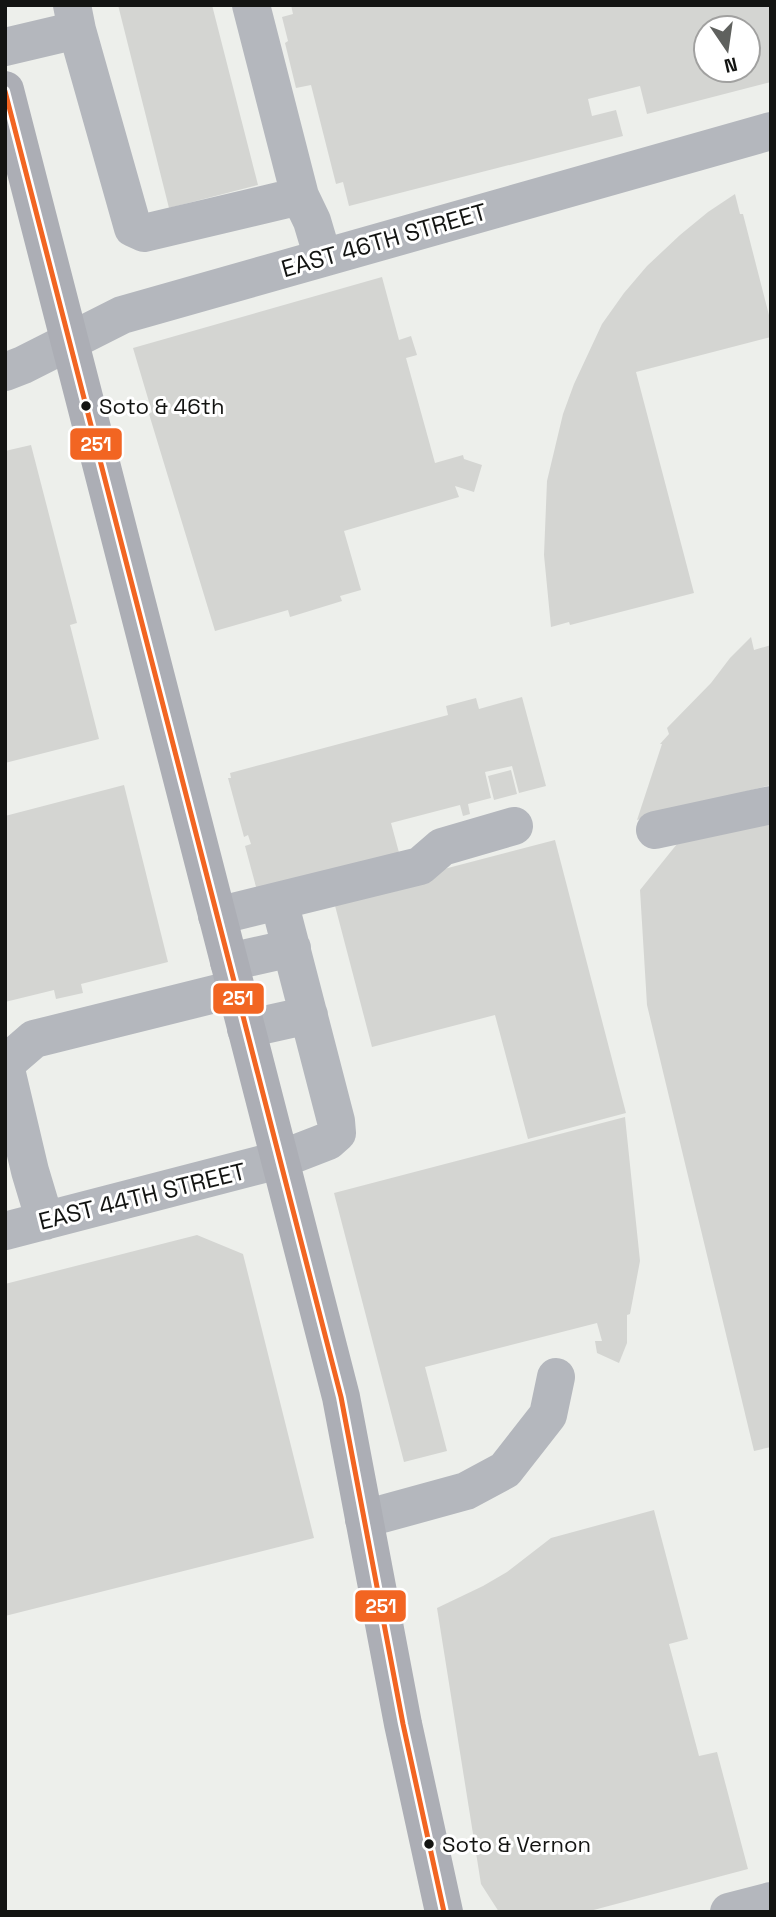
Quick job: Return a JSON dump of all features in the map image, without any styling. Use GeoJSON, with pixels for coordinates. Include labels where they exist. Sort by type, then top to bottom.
{"type":"FeatureCollection","features":[{"type":"Feature","properties":{"kind":"main road"},"geometry":{"type":"LineString","coordinates":[[5,90],[341,1397],[403,1724],[444,1912]]}},
{"type":"Feature","properties":{"kind":"street"},"geometry":{"type":"LineString","coordinates":[[251,5],[300,196],[312,221],[323,258]]}},
{"type":"Feature","properties":{"kind":"street"},"geometry":{"type":"LineString","coordinates":[[5,47],[74,18],[133,228],[144,233],[300,196]]}},
{"type":"Feature","properties":{"kind":"street","name":"EAST 46TH STREET"},"geometry":{"type":"LineString","coordinates":[[5,372],[122,315],[771,131]]}},
{"type":"Feature","properties":{"kind":"street"},"geometry":{"type":"LineString","coordinates":[[655,830],[771,805]]}},
{"type":"Feature","properties":{"kind":"street"},"geometry":{"type":"LineString","coordinates":[[217,916],[420,866],[442,847],[514,826]]}},
{"type":"Feature","properties":{"kind":"street"},"geometry":{"type":"LineString","coordinates":[[246,1029],[309,1015],[279,901]]}},
{"type":"Feature","properties":{"kind":"street"},"geometry":{"type":"LineString","coordinates":[[45,1221],[30,1171],[5,1064],[34,1040],[232,975],[292,948]]}},
{"type":"Feature","properties":{"kind":"street","name":"EAST 44TH STREET"},"geometry":{"type":"LineString","coordinates":[[5,1231],[279,1160],[328,1140],[337,1133],[337,1121],[309,1015]]}},
{"type":"Feature","properties":{"kind":"street"},"geometry":{"type":"LineString","coordinates":[[364,1519],[466,1491],[505,1470],[548,1415],[556,1377]]}},
{"type":"Feature","properties":{"kind":"street"},"geometry":{"type":"LineString","coordinates":[[729,1912],[771,1900]]}},
{"type":"Feature","properties":{"kind":"building"},"geometry":{"type":"Polygon","coordinates":[[[118,5],[212,5],[258,185],[169,208],[118,5]]]}},
{"type":"Feature","properties":{"kind":"building"},"geometry":{"type":"Polygon","coordinates":[[[291,5],[771,5],[771,82],[647,114],[640,86],[588,99],[592,116],[616,110],[623,136],[349,206],[343,182],[336,184],[311,85],[296,88],[282,17],[293,14],[291,5]]]}},
{"type":"Feature","properties":{"kind":"building"},"geometry":{"type":"Polygon","coordinates":[[[735,194],[740,214],[743,214],[771,323],[771,337],[636,372],[694,593],[570,625],[569,622],[551,627],[544,555],[547,481],[563,414],[574,384],[602,324],[624,293],[647,266],[680,235],[735,194]]]}},
{"type":"Feature","properties":{"kind":"building"},"geometry":{"type":"Polygon","coordinates":[[[382,277],[399,340],[411,336],[417,355],[406,358],[435,463],[463,455],[464,459],[482,465],[474,492],[455,486],[459,497],[344,531],[361,590],[340,596],[342,601],[290,617],[288,610],[215,631],[149,414],[152,412],[133,348],[382,277]]]}},
{"type":"Feature","properties":{"kind":"building"},"geometry":{"type":"Polygon","coordinates":[[[31,445],[77,623],[70,625],[99,739],[5,763],[5,451],[31,445]]]}},
{"type":"Feature","properties":{"kind":"building"},"geometry":{"type":"Polygon","coordinates":[[[751,637],[754,650],[771,645],[771,785],[637,820],[660,744],[669,734],[667,728],[751,637]]]}},
{"type":"Feature","properties":{"kind":"building"},"geometry":{"type":"Polygon","coordinates":[[[522,697],[546,786],[519,793],[512,766],[485,772],[491,798],[468,804],[470,814],[463,816],[460,805],[391,823],[401,860],[259,898],[245,846],[251,844],[248,835],[244,837],[228,778],[231,778],[230,773],[448,715],[446,706],[476,698],[479,709],[522,697]]]}},
{"type":"Feature","properties":{"kind":"building"},"geometry":{"type":"Polygon","coordinates":[[[511,770],[517,794],[494,800],[488,776],[511,770]]]}},
{"type":"Feature","properties":{"kind":"building"},"geometry":{"type":"Polygon","coordinates":[[[124,785],[168,962],[81,984],[83,993],[56,999],[54,990],[5,1002],[5,816],[124,785]]]}},
{"type":"Feature","properties":{"kind":"building"},"geometry":{"type":"Polygon","coordinates":[[[771,817],[771,1447],[754,1451],[647,1005],[640,890],[681,839],[771,817]]]}},
{"type":"Feature","properties":{"kind":"building"},"geometry":{"type":"Polygon","coordinates":[[[555,840],[626,1113],[528,1139],[495,1015],[372,1047],[333,898],[555,840]]]}},
{"type":"Feature","properties":{"kind":"building"},"geometry":{"type":"Polygon","coordinates":[[[625,1117],[640,1261],[630,1314],[627,1315],[627,1343],[619,1363],[597,1353],[595,1341],[602,1341],[597,1323],[425,1367],[447,1451],[404,1462],[334,1193],[625,1117]]]}},
{"type":"Feature","properties":{"kind":"building"},"geometry":{"type":"Polygon","coordinates":[[[197,1235],[243,1254],[314,1538],[5,1616],[5,1284],[197,1235]]]}},
{"type":"Feature","properties":{"kind":"building"},"geometry":{"type":"Polygon","coordinates":[[[654,1510],[688,1639],[669,1644],[699,1756],[717,1752],[748,1869],[586,1912],[499,1912],[481,1884],[437,1608],[507,1572],[551,1538],[654,1510]]]}},
{"type":"Feature","properties":{"kind":"transit line","name":"251"},"geometry":{"type":"LineString","coordinates":[[5,91],[341,1397],[403,1724],[444,1912]]}},
{"type":"Feature","properties":{"kind":"place","name":"Soto & 46th"},"geometry":{"type":"Point","coordinates":[86,406]}},
{"type":"Feature","properties":{"kind":"place","name":"Soto & Vernon"},"geometry":{"type":"Point","coordinates":[429,1844]}}]}
